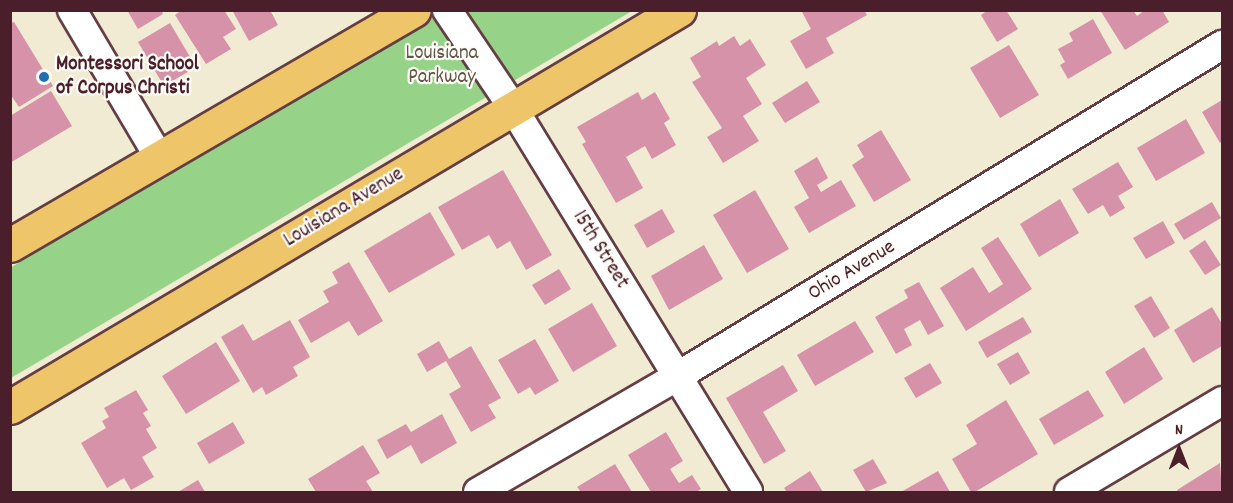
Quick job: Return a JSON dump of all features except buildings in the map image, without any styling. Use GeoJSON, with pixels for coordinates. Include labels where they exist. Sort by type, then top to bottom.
{"type":"FeatureCollection","features":[{"type":"Feature","properties":{"kind":"main road"},"geometry":{"type":"LineString","coordinates":[[10,245],[414,10]]}},
{"type":"Feature","properties":{"kind":"main road","name":"Louisiana Avenue"},"geometry":{"type":"LineString","coordinates":[[10,407],[679,10]]}},
{"type":"Feature","properties":{"kind":"street"},"geometry":{"type":"LineString","coordinates":[[72,10],[159,157]]}},
{"type":"Feature","properties":{"kind":"street","name":"15th Street"},"geometry":{"type":"LineString","coordinates":[[447,10],[513,108],[748,492]]}},
{"type":"Feature","properties":{"kind":"street","name":"Ohio Avenue"},"geometry":{"type":"LineString","coordinates":[[478,492],[678,376],[1222,45]]}},
{"type":"Feature","properties":{"kind":"street"},"geometry":{"type":"LineString","coordinates":[[1069,492],[1222,401]]}},
{"type":"Feature","properties":{"kind":"green space","name":"Louisiana Parkway"},"geometry":{"type":"Polygon","coordinates":[[[441,11],[632,11],[11,378],[10,268],[441,11]]]}},
{"type":"Feature","properties":{"kind":"place","name":"Montessori School of Corpus Christi"},"geometry":{"type":"Point","coordinates":[44,77]}}]}
